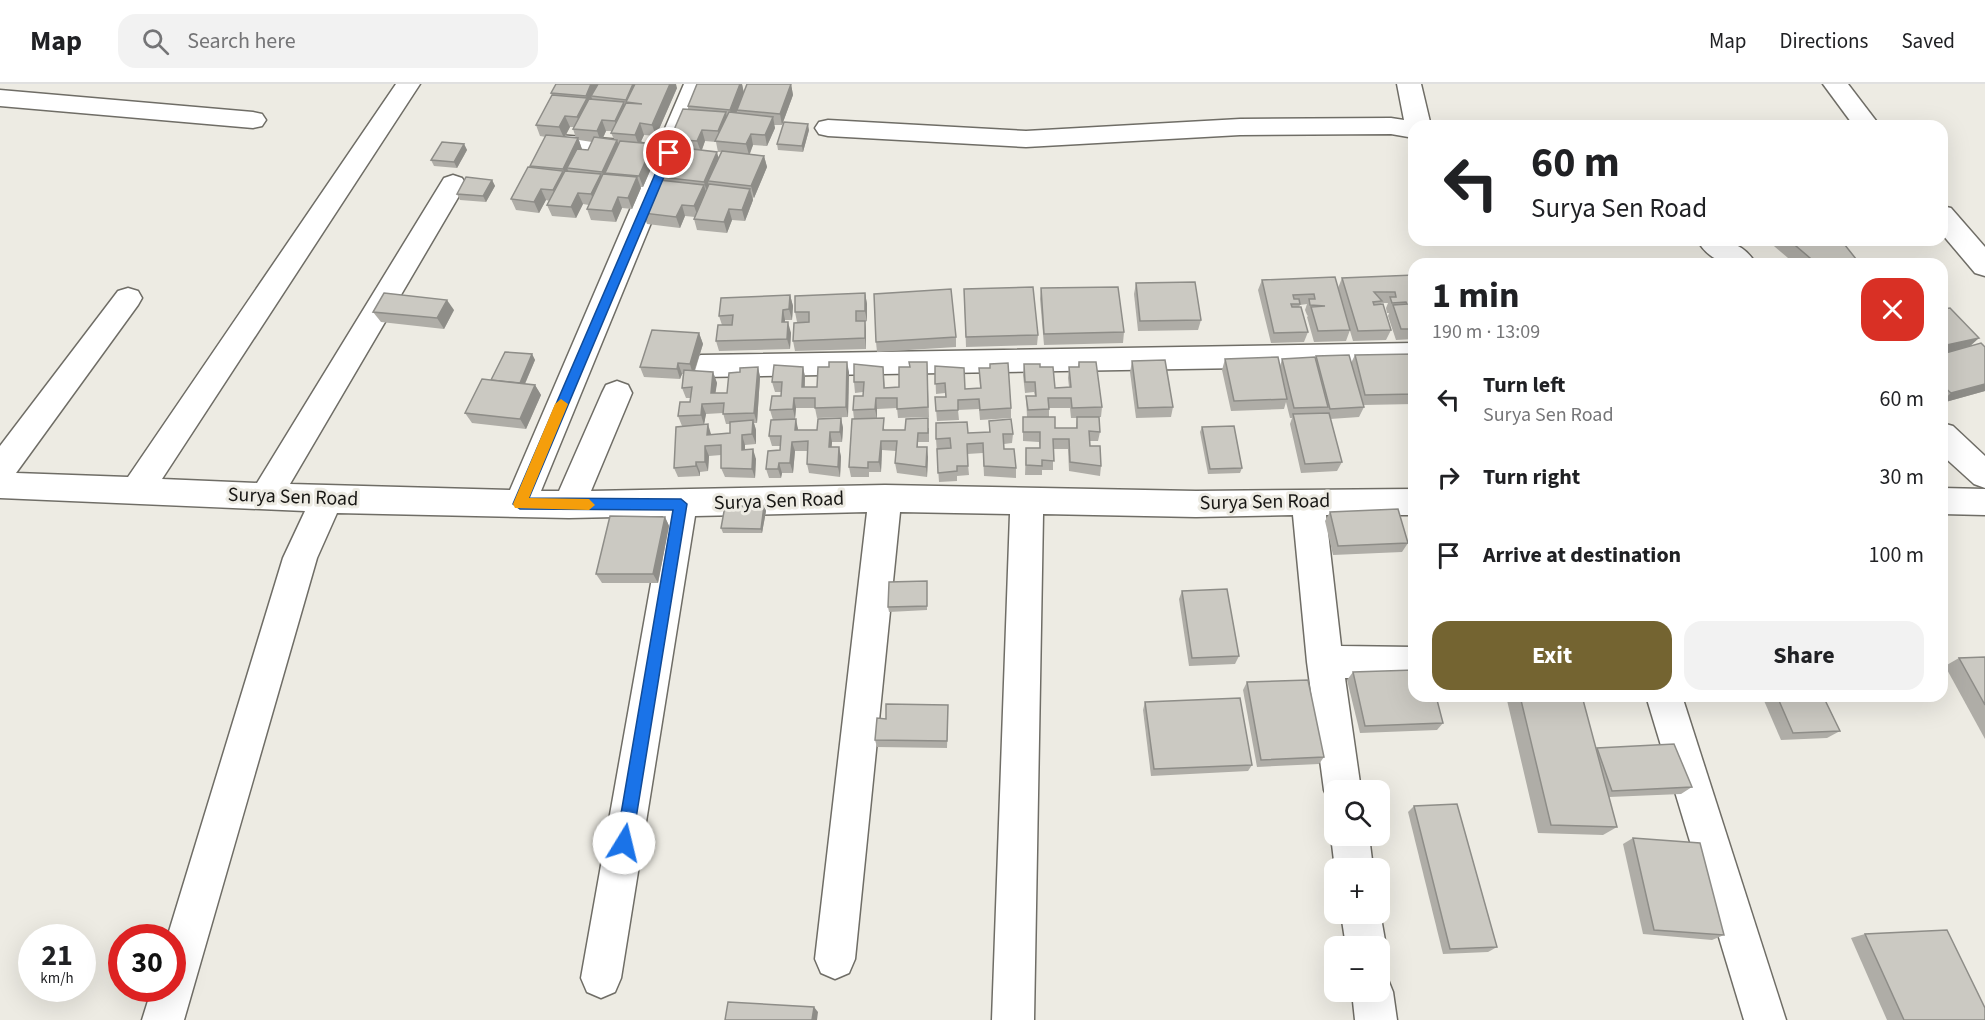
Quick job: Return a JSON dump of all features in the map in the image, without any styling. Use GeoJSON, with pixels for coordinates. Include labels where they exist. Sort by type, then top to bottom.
{"type":"FeatureCollection","features":[{"type":"Feature","properties":{"kind":"street"},"geometry":{"type":"LineString","coordinates":[[137,490],[408,84]]}},
{"type":"Feature","properties":{"kind":"street"},"geometry":{"type":"LineString","coordinates":[[520,504],[679,154],[696,84]]}},
{"type":"Feature","properties":{"kind":"street"},"geometry":{"type":"LineString","coordinates":[[711,84],[723,85]]}},
{"type":"Feature","properties":{"kind":"street"},"geometry":{"type":"LineString","coordinates":[[1410,84],[1417,120]]}},
{"type":"Feature","properties":{"kind":"street"},"geometry":{"type":"LineString","coordinates":[[1835,84],[1862,120]]}},
{"type":"Feature","properties":{"kind":"street"},"geometry":{"type":"LineString","coordinates":[[0,98],[253,120]]}},
{"type":"Feature","properties":{"kind":"street"},"geometry":{"type":"LineString","coordinates":[[828,128],[1026,139],[1240,127],[1391,126],[1408,128]]}},
{"type":"Feature","properties":{"kind":"street"},"geometry":{"type":"LineString","coordinates":[[558,143],[679,154]]}},
{"type":"Feature","properties":{"kind":"street"},"geometry":{"type":"LineString","coordinates":[[266,496],[453,184]]}},
{"type":"Feature","properties":{"kind":"street"},"geometry":{"type":"LineString","coordinates":[[1948,222],[1985,266]]}},
{"type":"Feature","properties":{"kind":"street"},"geometry":{"type":"LineString","coordinates":[[1719,246],[1734,258]]}},
{"type":"Feature","properties":{"kind":"street"},"geometry":{"type":"LineString","coordinates":[[0,470],[128,298]]}},
{"type":"Feature","properties":{"kind":"street"},"geometry":{"type":"LineString","coordinates":[[701,366],[1408,354]]}},
{"type":"Feature","properties":{"kind":"street"},"geometry":{"type":"LineString","coordinates":[[569,505],[616,393]]}},
{"type":"Feature","properties":{"kind":"street"},"geometry":{"type":"LineString","coordinates":[[1948,441],[1985,475]]}},
{"type":"Feature","properties":{"kind":"street","name":"Surya Sen Road"},"geometry":{"type":"LineString","coordinates":[[0,485],[327,499],[569,505],[885,498],[1196,504],[1308,501],[1408,502]]}},
{"type":"Feature","properties":{"kind":"street"},"geometry":{"type":"LineString","coordinates":[[835,959],[885,498]]}},
{"type":"Feature","properties":{"kind":"street"},"geometry":{"type":"LineString","coordinates":[[163,1020],[300,558],[327,499]]}},
{"type":"Feature","properties":{"kind":"street"},"geometry":{"type":"LineString","coordinates":[[1013,1020],[1027,500]]}},
{"type":"Feature","properties":{"kind":"street"},"geometry":{"type":"LineString","coordinates":[[1308,501],[1325,662],[1342,780]]}},
{"type":"Feature","properties":{"kind":"street"},"geometry":{"type":"LineString","coordinates":[[1948,501],[1985,502]]}},
{"type":"Feature","properties":{"kind":"street"},"geometry":{"type":"LineString","coordinates":[[601,978],[681,504]]}},
{"type":"Feature","properties":{"kind":"street"},"geometry":{"type":"LineString","coordinates":[[1325,662],[1408,663]]}},
{"type":"Feature","properties":{"kind":"street"},"geometry":{"type":"LineString","coordinates":[[1666,702],[1765,1020]]}},
{"type":"Feature","properties":{"kind":"street"},"geometry":{"type":"LineString","coordinates":[[1373,1002],[1376,1020]]}},
{"type":"Feature","properties":{"kind":"building"},"geometry":{"type":"Polygon","coordinates":[[[556,84],[591,84],[586,96],[551,93],[556,84]]]}},
{"type":"Feature","properties":{"kind":"building"},"geometry":{"type":"Polygon","coordinates":[[[598,84],[633,84],[626,100],[591,96],[598,84]]]}},
{"type":"Feature","properties":{"kind":"building"},"geometry":{"type":"Polygon","coordinates":[[[635,84],[670,84],[652,125],[640,123],[635,135],[611,133],[626,103],[642,104],[626,102],[635,84]]]}},
{"type":"Feature","properties":{"kind":"building"},"geometry":{"type":"Polygon","coordinates":[[[697,84],[740,84],[730,110],[688,106],[697,84]]]}},
{"type":"Feature","properties":{"kind":"building"},"geometry":{"type":"Polygon","coordinates":[[[747,84],[791,84],[780,114],[737,110],[747,84]]]}},
{"type":"Feature","properties":{"kind":"building"},"geometry":{"type":"Polygon","coordinates":[[[552,95],[587,98],[577,117],[565,116],[559,127],[536,125],[552,95]]]}},
{"type":"Feature","properties":{"kind":"building"},"geometry":{"type":"Polygon","coordinates":[[[589,99],[624,102],[615,121],[602,120],[597,131],[573,129],[589,99]]]}},
{"type":"Feature","properties":{"kind":"building"},"geometry":{"type":"Polygon","coordinates":[[[683,109],[726,112],[718,131],[702,130],[697,141],[670,139],[683,109]]]}},
{"type":"Feature","properties":{"kind":"building"},"geometry":{"type":"Polygon","coordinates":[[[729,112],[773,117],[765,135],[751,134],[746,144],[715,141],[729,112]]]}},
{"type":"Feature","properties":{"kind":"building"},"geometry":{"type":"Polygon","coordinates":[[[784,122],[808,124],[802,146],[777,144],[784,122]]]}},
{"type":"Feature","properties":{"kind":"building"},"geometry":{"type":"Polygon","coordinates":[[[546,135],[578,138],[563,169],[530,166],[546,135]]]}},
{"type":"Feature","properties":{"kind":"building"},"geometry":{"type":"Polygon","coordinates":[[[594,137],[617,140],[602,172],[567,168],[577,149],[588,150],[594,137]]]}},
{"type":"Feature","properties":{"kind":"building"},"geometry":{"type":"Polygon","coordinates":[[[620,141],[653,144],[639,176],[605,173],[620,141]]]}},
{"type":"Feature","properties":{"kind":"building"},"geometry":{"type":"Polygon","coordinates":[[[442,142],[464,144],[454,162],[431,160],[442,142]]]}},
{"type":"Feature","properties":{"kind":"building"},"geometry":{"type":"Polygon","coordinates":[[[675,147],[717,152],[704,182],[660,177],[675,147]]]}},
{"type":"Feature","properties":{"kind":"building"},"geometry":{"type":"Polygon","coordinates":[[[722,151],[764,156],[751,186],[708,181],[722,151]]]}},
{"type":"Feature","properties":{"kind":"building"},"geometry":{"type":"Polygon","coordinates":[[[528,167],[563,171],[553,190],[541,189],[534,202],[511,199],[528,167]]]}},
{"type":"Feature","properties":{"kind":"building"},"geometry":{"type":"Polygon","coordinates":[[[565,171],[601,174],[591,194],[578,193],[571,207],[547,205],[565,171]]]}},
{"type":"Feature","properties":{"kind":"building"},"geometry":{"type":"Polygon","coordinates":[[[603,174],[637,177],[628,198],[618,197],[612,211],[587,209],[603,174]]]}},
{"type":"Feature","properties":{"kind":"building"},"geometry":{"type":"Polygon","coordinates":[[[466,177],[492,180],[483,196],[457,194],[466,177]]]}},
{"type":"Feature","properties":{"kind":"building"},"geometry":{"type":"Polygon","coordinates":[[[659,180],[704,185],[694,206],[682,205],[676,217],[643,213],[659,180]]]}},
{"type":"Feature","properties":{"kind":"building"},"geometry":{"type":"Polygon","coordinates":[[[709,184],[750,189],[742,210],[729,209],[724,222],[694,219],[709,184]]]}},
{"type":"Feature","properties":{"kind":"building"},"geometry":{"type":"Polygon","coordinates":[[[1796,246],[1846,246],[1855,258],[1810,258],[1796,246]]]}},
{"type":"Feature","properties":{"kind":"building"},"geometry":{"type":"Polygon","coordinates":[[[1408,275],[1408,329],[1401,329],[1393,305],[1407,304],[1406,302],[1392,303],[1390,297],[1396,297],[1395,292],[1374,292],[1382,301],[1373,302],[1374,305],[1383,304],[1391,330],[1358,331],[1342,278],[1408,275]]]}},
{"type":"Feature","properties":{"kind":"building"},"geometry":{"type":"Polygon","coordinates":[[[1335,277],[1350,330],[1318,331],[1311,307],[1325,306],[1310,305],[1309,299],[1315,299],[1314,294],[1293,295],[1294,299],[1299,299],[1300,304],[1291,304],[1292,307],[1301,307],[1308,332],[1274,333],[1262,280],[1335,277]]]}},
{"type":"Feature","properties":{"kind":"building"},"geometry":{"type":"Polygon","coordinates":[[[1195,282],[1201,320],[1140,321],[1136,283],[1195,282]]]}},
{"type":"Feature","properties":{"kind":"building"},"geometry":{"type":"Polygon","coordinates":[[[1033,287],[1038,335],[966,337],[964,289],[1033,287]]]}},
{"type":"Feature","properties":{"kind":"building"},"geometry":{"type":"Polygon","coordinates":[[[1118,287],[1124,332],[1044,334],[1041,288],[1118,287]]]}},
{"type":"Feature","properties":{"kind":"building"},"geometry":{"type":"Polygon","coordinates":[[[951,289],[956,337],[876,342],[874,294],[951,289]]]}},
{"type":"Feature","properties":{"kind":"building"},"geometry":{"type":"Polygon","coordinates":[[[384,293],[447,300],[437,318],[373,312],[384,293]]]}},
{"type":"Feature","properties":{"kind":"building"},"geometry":{"type":"Polygon","coordinates":[[[865,293],[865,311],[856,311],[856,321],[865,321],[865,338],[793,341],[794,323],[809,322],[809,312],[795,312],[795,296],[865,293]]]}},
{"type":"Feature","properties":{"kind":"building"},"geometry":{"type":"Polygon","coordinates":[[[790,295],[789,309],[783,310],[782,322],[788,322],[787,339],[716,341],[718,325],[732,325],[733,315],[719,316],[721,298],[790,295]]]}},
{"type":"Feature","properties":{"kind":"building"},"geometry":{"type":"Polygon","coordinates":[[[1948,308],[1950,308],[1979,338],[1948,345],[1948,308]]]}},
{"type":"Feature","properties":{"kind":"building"},"geometry":{"type":"Polygon","coordinates":[[[652,330],[699,333],[690,364],[678,363],[677,369],[640,367],[652,330]]]}},
{"type":"Feature","properties":{"kind":"building"},"geometry":{"type":"Polygon","coordinates":[[[1981,343],[1985,347],[1985,384],[1951,393],[1948,390],[1948,352],[1981,343]]]}},
{"type":"Feature","properties":{"kind":"building"},"geometry":{"type":"Polygon","coordinates":[[[505,352],[532,354],[520,383],[491,380],[505,352]]]}},
{"type":"Feature","properties":{"kind":"building"},"geometry":{"type":"Polygon","coordinates":[[[1408,354],[1408,394],[1365,395],[1355,355],[1408,354]]]}},
{"type":"Feature","properties":{"kind":"building"},"geometry":{"type":"Polygon","coordinates":[[[1349,355],[1364,407],[1330,409],[1316,356],[1349,355]]]}},
{"type":"Feature","properties":{"kind":"building"},"geometry":{"type":"Polygon","coordinates":[[[1278,357],[1287,399],[1234,401],[1225,359],[1278,357]]]}},
{"type":"Feature","properties":{"kind":"building"},"geometry":{"type":"Polygon","coordinates":[[[1315,357],[1328,407],[1294,408],[1282,359],[1315,357]]]}},
{"type":"Feature","properties":{"kind":"building"},"geometry":{"type":"Polygon","coordinates":[[[1165,360],[1173,407],[1138,408],[1132,361],[1165,360]]]}},
{"type":"Feature","properties":{"kind":"building"},"geometry":{"type":"Polygon","coordinates":[[[829,362],[847,362],[846,407],[815,408],[815,398],[794,398],[793,409],[770,410],[772,396],[781,396],[782,382],[772,382],[774,365],[803,367],[802,387],[817,387],[818,367],[829,367],[829,362]]]}},
{"type":"Feature","properties":{"kind":"building"},"geometry":{"type":"Polygon","coordinates":[[[909,362],[927,362],[928,407],[897,409],[897,398],[876,398],[875,409],[853,410],[854,396],[863,396],[864,382],[854,382],[854,364],[883,367],[884,388],[899,387],[899,367],[910,367],[909,362]]]}},
{"type":"Feature","properties":{"kind":"building"},"geometry":{"type":"Polygon","coordinates":[[[1079,362],[1096,362],[1102,407],[1072,408],[1071,398],[1048,398],[1049,409],[1028,410],[1026,396],[1036,396],[1035,382],[1025,382],[1024,364],[1053,367],[1055,388],[1071,387],[1069,367],[1079,367],[1079,362]]]}},
{"type":"Feature","properties":{"kind":"building"},"geometry":{"type":"Polygon","coordinates":[[[1008,363],[1011,408],[980,410],[979,399],[958,400],[958,410],[936,411],[935,397],[946,397],[945,383],[935,384],[935,366],[964,368],[965,389],[981,388],[979,368],[990,368],[990,364],[1008,363]]]}},
{"type":"Feature","properties":{"kind":"building"},"geometry":{"type":"Polygon","coordinates":[[[758,367],[754,413],[723,414],[724,403],[702,404],[701,415],[678,416],[680,402],[690,402],[692,387],[682,388],[684,370],[713,372],[711,393],[727,393],[729,373],[740,372],[740,368],[758,367]]]}},
{"type":"Feature","properties":{"kind":"building"},"geometry":{"type":"Polygon","coordinates":[[[482,379],[535,385],[520,419],[465,413],[482,379]]]}},
{"type":"Feature","properties":{"kind":"building"},"geometry":{"type":"Polygon","coordinates":[[[1329,413],[1342,462],[1305,464],[1293,414],[1329,413]]]}},
{"type":"Feature","properties":{"kind":"building"},"geometry":{"type":"Polygon","coordinates":[[[1023,417],[1055,417],[1055,428],[1077,428],[1077,417],[1099,417],[1100,432],[1089,431],[1090,446],[1100,446],[1101,466],[1070,462],[1069,439],[1053,439],[1054,461],[1042,460],[1042,466],[1026,465],[1026,448],[1040,448],[1040,432],[1023,432],[1023,417]]]}},
{"type":"Feature","properties":{"kind":"building"},"geometry":{"type":"Polygon","coordinates":[[[841,418],[840,432],[830,432],[829,447],[839,447],[838,467],[807,464],[808,441],[792,442],[790,463],[779,463],[778,469],[766,469],[768,451],[780,450],[781,436],[769,436],[771,420],[796,419],[795,430],[817,430],[818,419],[841,418]]]}},
{"type":"Feature","properties":{"kind":"building"},"geometry":{"type":"Polygon","coordinates":[[[884,418],[883,430],[905,430],[906,419],[928,418],[928,433],[918,433],[917,447],[927,447],[926,467],[895,463],[897,441],[881,441],[879,462],[868,462],[868,468],[849,467],[852,419],[884,418]]]}},
{"type":"Feature","properties":{"kind":"building"},"geometry":{"type":"Polygon","coordinates":[[[1011,419],[1013,434],[1003,434],[1004,449],[1014,449],[1016,468],[984,466],[983,443],[967,444],[968,466],[957,466],[957,471],[938,473],[937,449],[951,448],[950,438],[936,439],[936,423],[967,422],[968,433],[990,432],[989,421],[1011,419]]]}},
{"type":"Feature","properties":{"kind":"building"},"geometry":{"type":"Polygon","coordinates":[[[753,420],[752,434],[742,435],[742,450],[753,449],[752,469],[721,468],[721,445],[705,446],[705,462],[696,462],[696,466],[674,468],[676,427],[708,424],[707,435],[730,433],[730,422],[753,420]]]}},
{"type":"Feature","properties":{"kind":"building"},"geometry":{"type":"Polygon","coordinates":[[[1234,426],[1242,468],[1210,469],[1202,427],[1234,426]]]}},
{"type":"Feature","properties":{"kind":"building"},"geometry":{"type":"Polygon","coordinates":[[[725,506],[764,506],[761,529],[721,528],[725,506]]]}},
{"type":"Feature","properties":{"kind":"building"},"geometry":{"type":"Polygon","coordinates":[[[1398,509],[1408,543],[1338,546],[1330,512],[1398,509]]]}},
{"type":"Feature","properties":{"kind":"building"},"geometry":{"type":"Polygon","coordinates":[[[610,516],[665,517],[653,574],[596,574],[610,516]]]}},
{"type":"Feature","properties":{"kind":"building"},"geometry":{"type":"Polygon","coordinates":[[[927,581],[927,606],[888,607],[889,582],[927,581]]]}},
{"type":"Feature","properties":{"kind":"building"},"geometry":{"type":"Polygon","coordinates":[[[1227,589],[1239,656],[1192,658],[1182,591],[1227,589]]]}},
{"type":"Feature","properties":{"kind":"building"},"geometry":{"type":"Polygon","coordinates":[[[1985,657],[1985,705],[1959,658],[1985,657]]]}},
{"type":"Feature","properties":{"kind":"building"},"geometry":{"type":"Polygon","coordinates":[[[1408,670],[1408,702],[1438,702],[1443,723],[1365,726],[1353,672],[1408,670]]]}},
{"type":"Feature","properties":{"kind":"building"},"geometry":{"type":"Polygon","coordinates":[[[1308,680],[1324,757],[1261,760],[1247,682],[1308,680]]]}},
{"type":"Feature","properties":{"kind":"building"},"geometry":{"type":"Polygon","coordinates":[[[1240,698],[1252,765],[1154,769],[1145,702],[1240,698]]]}},
{"type":"Feature","properties":{"kind":"building"},"geometry":{"type":"Polygon","coordinates":[[[1521,702],[1584,702],[1617,827],[1551,825],[1521,702]]]}},
{"type":"Feature","properties":{"kind":"building"},"geometry":{"type":"Polygon","coordinates":[[[1780,702],[1826,702],[1840,731],[1793,733],[1780,702]]]}},
{"type":"Feature","properties":{"kind":"building"},"geometry":{"type":"Polygon","coordinates":[[[886,704],[948,705],[947,741],[875,740],[877,718],[886,719],[886,704]]]}},
{"type":"Feature","properties":{"kind":"building"},"geometry":{"type":"Polygon","coordinates":[[[1674,744],[1692,787],[1612,791],[1597,748],[1674,744]]]}},
{"type":"Feature","properties":{"kind":"building"},"geometry":{"type":"Polygon","coordinates":[[[1457,804],[1497,947],[1450,949],[1414,806],[1457,804]]]}},
{"type":"Feature","properties":{"kind":"building"},"geometry":{"type":"Polygon","coordinates":[[[1633,838],[1700,843],[1724,935],[1654,930],[1633,838]]]}},
{"type":"Feature","properties":{"kind":"building"},"geometry":{"type":"Polygon","coordinates":[[[1947,930],[1985,1008],[1985,1020],[1904,1020],[1865,934],[1947,930]]]}},
{"type":"Feature","properties":{"kind":"building"},"geometry":{"type":"Polygon","coordinates":[[[728,1002],[814,1007],[812,1020],[725,1020],[728,1002]]]}},
{"type":"Feature","properties":{"kind":"slow traffic"},"geometry":{"type":"LineString","coordinates":[[561,404],[520,504],[589,505]]}},
{"type":"Feature","properties":{"kind":"route"},"geometry":{"type":"LineString","coordinates":[[624,843],[681,504],[520,504],[669,153]]}}]}
